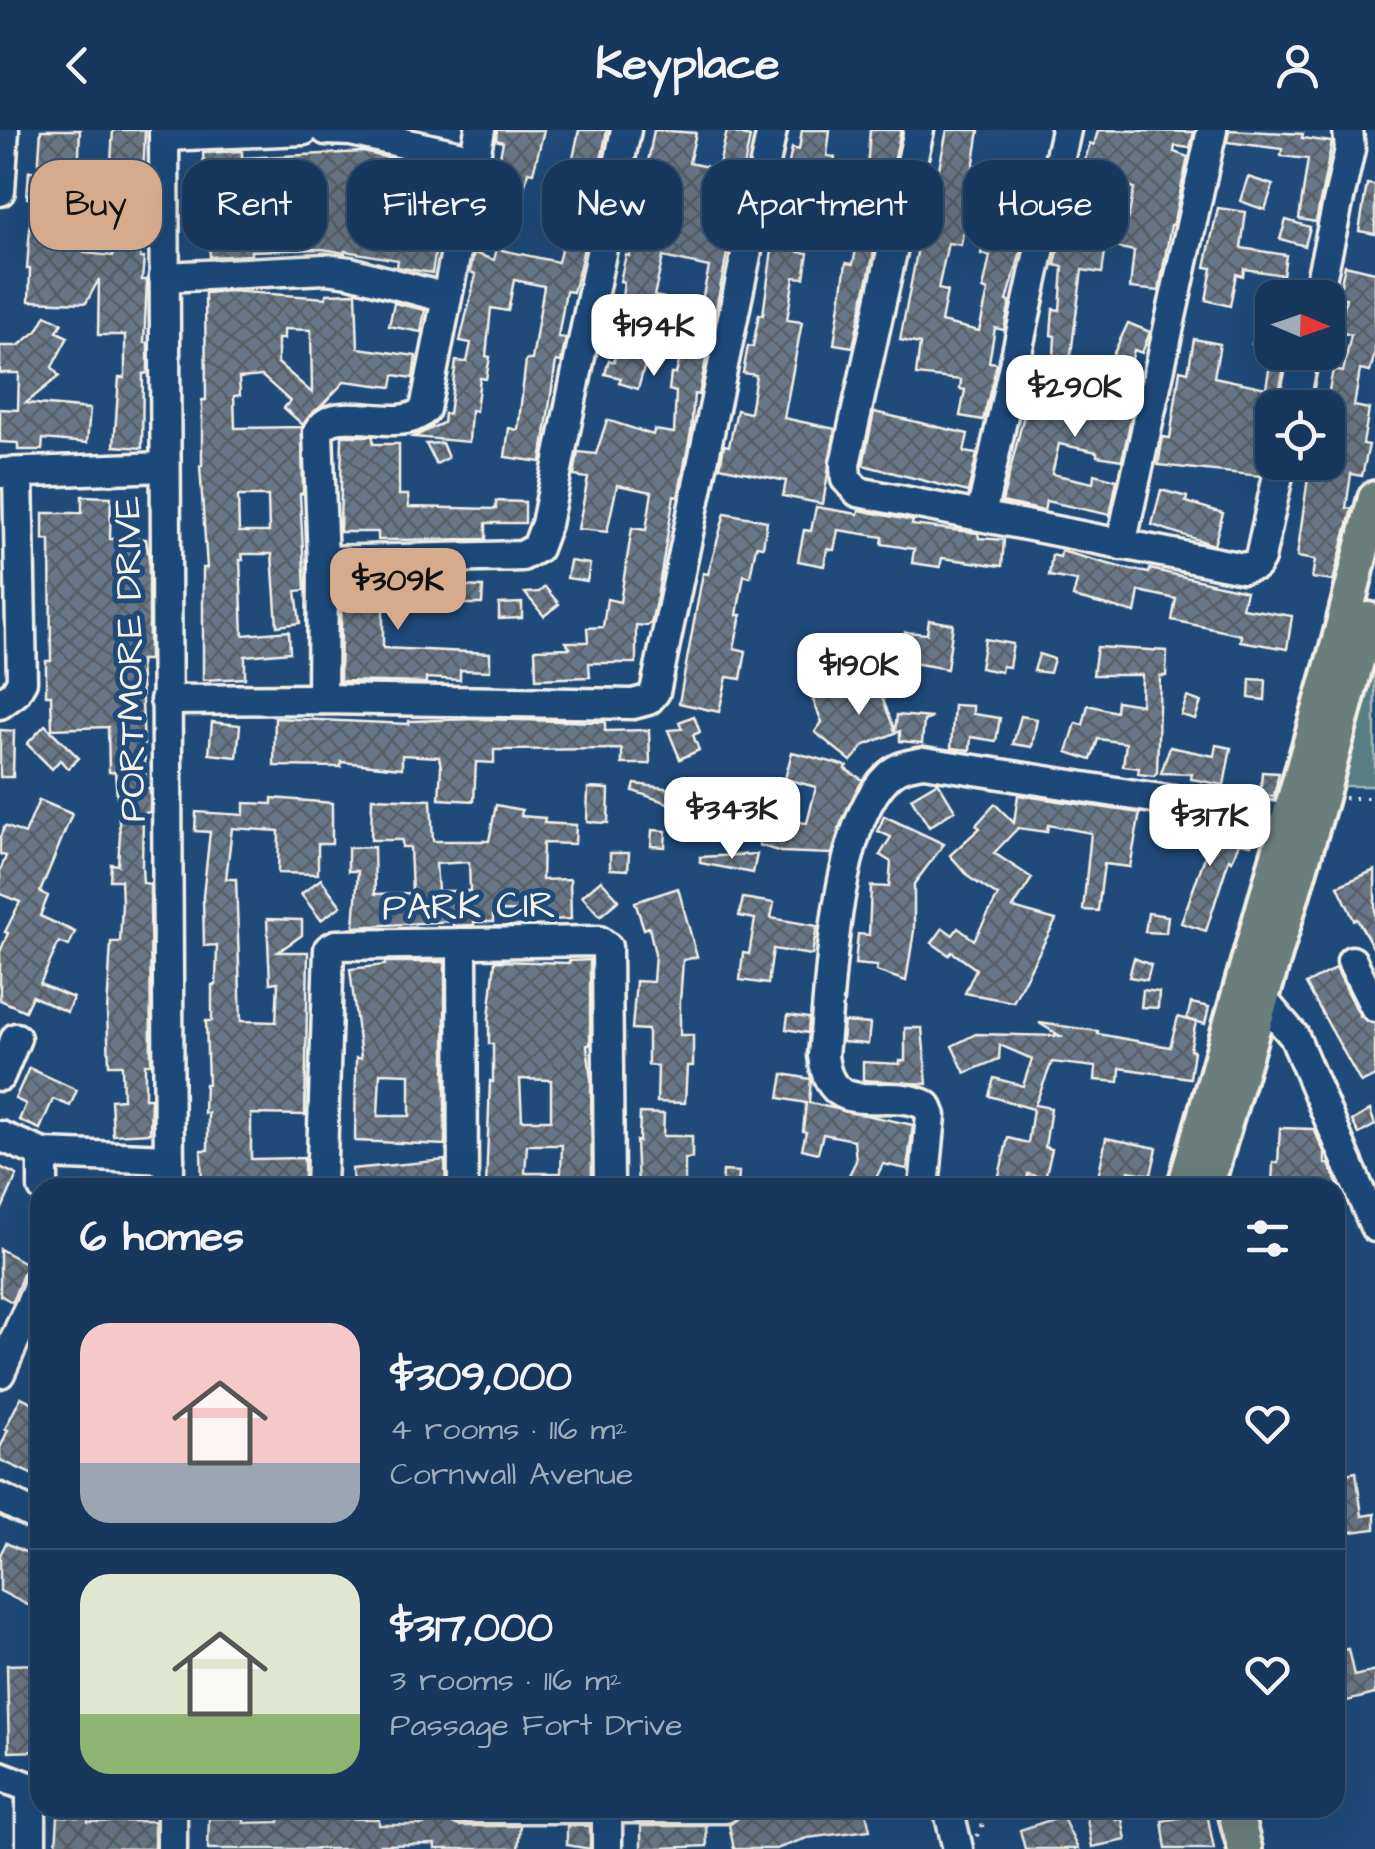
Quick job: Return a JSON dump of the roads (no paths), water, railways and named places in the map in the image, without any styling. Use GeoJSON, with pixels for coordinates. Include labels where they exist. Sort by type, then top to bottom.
{"type":"FeatureCollection","features":[{"type":"Feature","properties":{"kind":"main road"},"geometry":{"type":"LineString","coordinates":[[1209,1178],[1261,998],[1339,640],[1375,498]]}},
{"type":"Feature","properties":{"kind":"main road"},"geometry":{"type":"LineString","coordinates":[[1187,1178],[1375,590]]}},
{"type":"Feature","properties":{"kind":"main road"},"geometry":{"type":"LineString","coordinates":[[1237,1818],[1245,1849]]}},
{"type":"Feature","properties":{"kind":"main road"},"geometry":{"type":"LineString","coordinates":[[1258,1818],[1266,1849]]}},
{"type":"Feature","properties":{"kind":"street"},"geometry":{"type":"LineString","coordinates":[[0,191],[4,130]]}},
{"type":"Feature","properties":{"kind":"street"},"geometry":{"type":"LineString","coordinates":[[164,133],[304,130]]}},
{"type":"Feature","properties":{"kind":"street"},"geometry":{"type":"LineString","coordinates":[[326,130],[474,158]]}},
{"type":"Feature","properties":{"kind":"street"},"geometry":{"type":"LineString","coordinates":[[322,699],[323,561],[318,432],[321,425],[334,418],[405,419],[421,414],[432,381],[480,130]]}},
{"type":"Feature","properties":{"kind":"street"},"geometry":{"type":"LineString","coordinates":[[323,561],[522,556],[537,548],[546,524],[626,130]]}},
{"type":"Feature","properties":{"kind":"street"},"geometry":{"type":"LineString","coordinates":[[165,700],[633,704],[648,700],[654,692],[772,130]]}},
{"type":"Feature","properties":{"kind":"street"},"geometry":{"type":"LineString","coordinates":[[919,130],[845,464],[846,480],[858,492],[1243,568],[1256,565],[1277,480]]}},
{"type":"Feature","properties":{"kind":"street"},"geometry":{"type":"LineString","coordinates":[[981,516],[1066,130]]}},
{"type":"Feature","properties":{"kind":"street"},"geometry":{"type":"LineString","coordinates":[[1121,545],[1212,130]]}},
{"type":"Feature","properties":{"kind":"street"},"geometry":{"type":"LineString","coordinates":[[1321,280],[1350,149],[1348,130]]}},
{"type":"Feature","properties":{"kind":"street","name":"PORTMORE DRIVE"},"geometry":{"type":"LineString","coordinates":[[164,133],[169,1173]]}},
{"type":"Feature","properties":{"kind":"street"},"geometry":{"type":"LineString","coordinates":[[164,277],[326,270],[350,272],[446,298]]}},
{"type":"Feature","properties":{"kind":"street"},"geometry":{"type":"LineString","coordinates":[[0,704],[15,693],[22,681],[9,473],[165,467]]}},
{"type":"Feature","properties":{"kind":"street"},"geometry":{"type":"LineString","coordinates":[[925,1178],[931,1116],[928,1106],[917,1100],[850,1098],[834,1088],[825,1074],[842,880],[850,847],[875,793],[888,776],[903,766],[924,762],[1300,821]]}},
{"type":"Feature","properties":{"kind":"street","name":"PARK CIR"},"geometry":{"type":"LineString","coordinates":[[321,1178],[329,949],[336,945],[599,941],[607,947],[610,1178]]}},
{"type":"Feature","properties":{"kind":"street"},"geometry":{"type":"LineString","coordinates":[[462,943],[463,1178]]}},
{"type":"Feature","properties":{"kind":"street"},"geometry":{"type":"LineString","coordinates":[[1352,962],[1375,1008]]}},
{"type":"Feature","properties":{"kind":"street"},"geometry":{"type":"LineString","coordinates":[[1261,998],[1294,1036],[1375,1228]]}},
{"type":"Feature","properties":{"kind":"street"},"geometry":{"type":"LineString","coordinates":[[0,1076],[16,1038]]}},
{"type":"Feature","properties":{"kind":"street"},"geometry":{"type":"LineString","coordinates":[[0,1136],[43,1154],[169,1173]]}},
{"type":"Feature","properties":{"kind":"street"},"geometry":{"type":"LineString","coordinates":[[43,1154],[43,1178]]}},
{"type":"Feature","properties":{"kind":"street"},"geometry":{"type":"LineString","coordinates":[[0,1373],[30,1306]]}},
{"type":"Feature","properties":{"kind":"street"},"geometry":{"type":"LineString","coordinates":[[0,1498],[30,1512]]}},
{"type":"Feature","properties":{"kind":"street"},"geometry":{"type":"LineString","coordinates":[[0,1776],[30,1788]]}},
{"type":"Feature","properties":{"kind":"street"},"geometry":{"type":"LineString","coordinates":[[31,1849],[34,1818]]}},
{"type":"Feature","properties":{"kind":"street"},"geometry":{"type":"LineString","coordinates":[[172,1818],[172,1849]]}},
{"type":"Feature","properties":{"kind":"street"},"geometry":{"type":"LineString","coordinates":[[607,1818],[607,1849]]}},
{"type":"Feature","properties":{"kind":"street"},"geometry":{"type":"LineString","coordinates":[[950,1818],[958,1849]]}}]}
